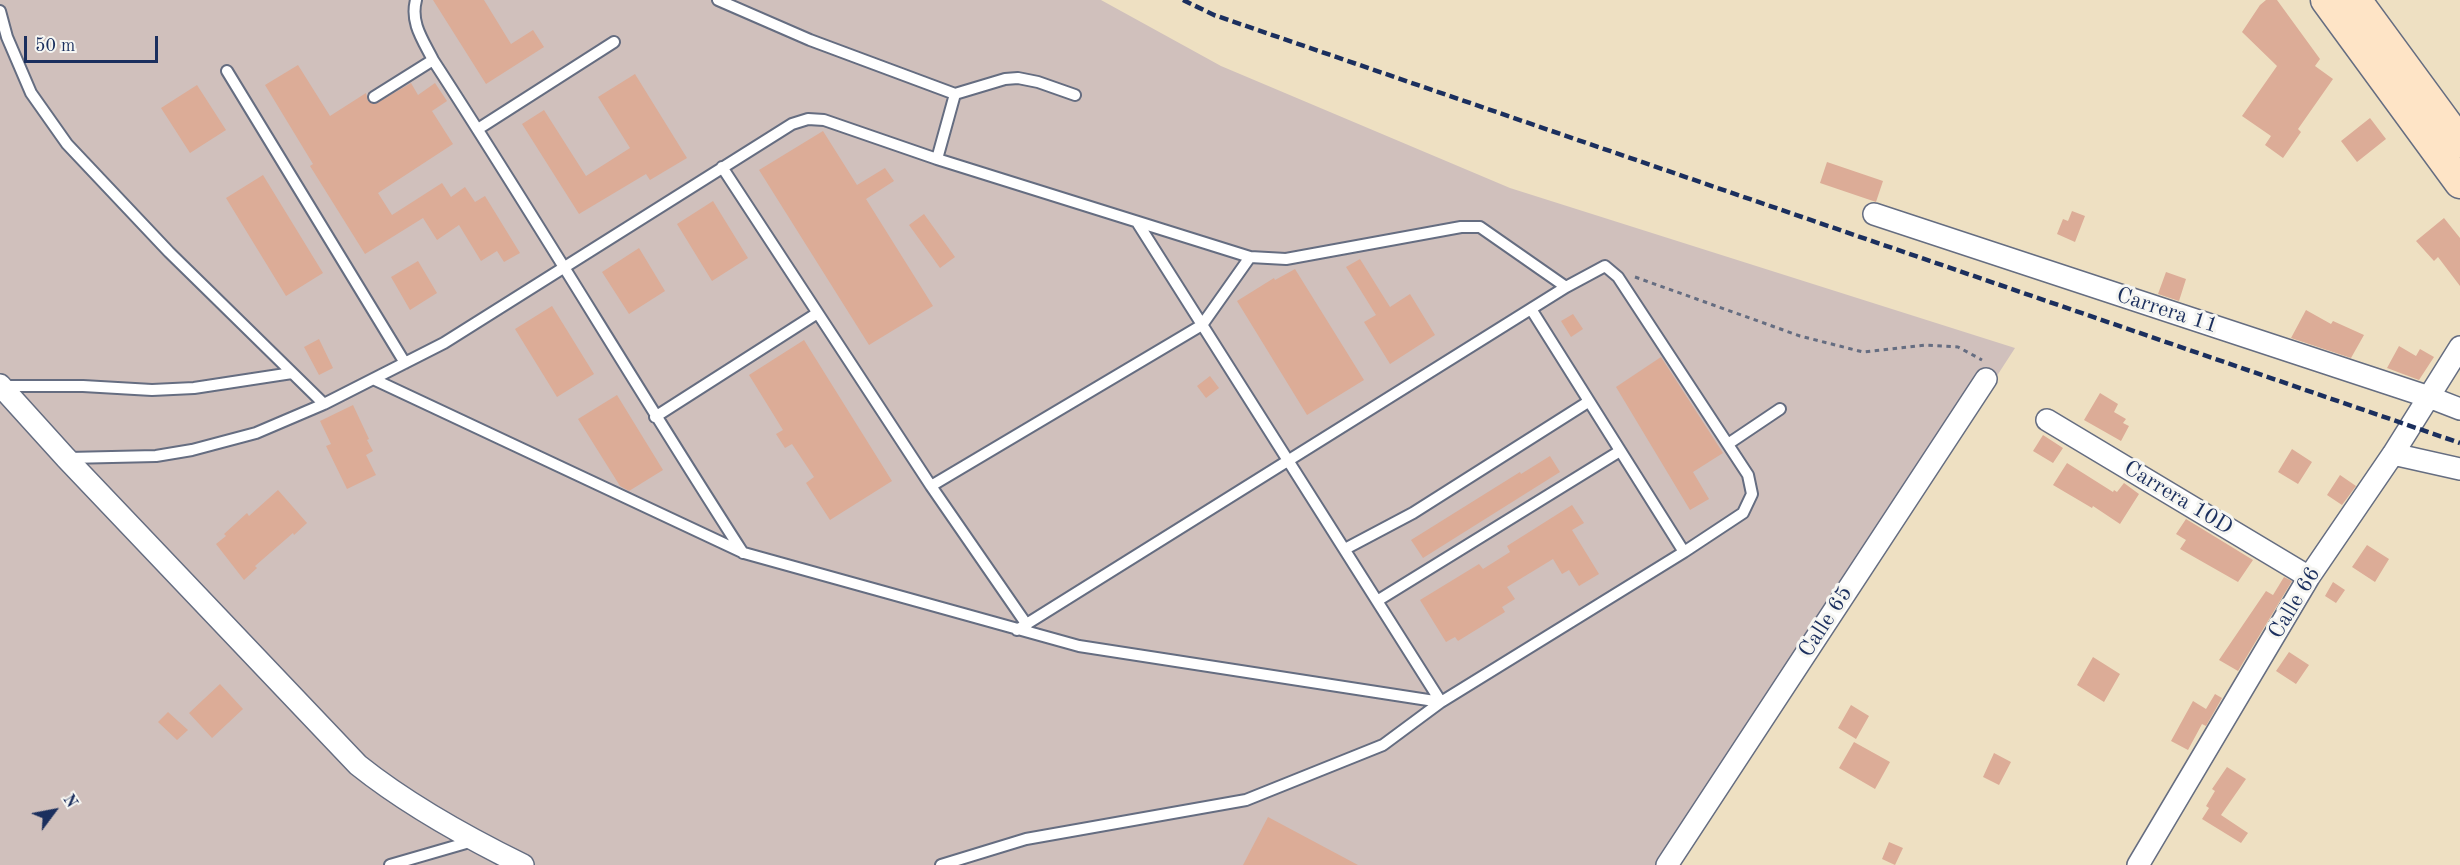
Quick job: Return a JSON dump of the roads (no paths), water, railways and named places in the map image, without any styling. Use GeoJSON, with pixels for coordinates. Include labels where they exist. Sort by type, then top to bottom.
{"type":"FeatureCollection","features":[{"type":"Feature","properties":{"kind":"main road"},"geometry":{"type":"LineString","coordinates":[[2326,0],[2460,183]]}},
{"type":"Feature","properties":{"kind":"main road"},"geometry":{"type":"LineString","coordinates":[[2356,0],[2460,142]]}},
{"type":"Feature","properties":{"kind":"street","name":"Carrera 11"},"geometry":{"type":"LineString","coordinates":[[1874,214],[2429,397],[2460,410]]}},
{"type":"Feature","properties":{"kind":"street","name":"Calle 66"},"geometry":{"type":"LineString","coordinates":[[2138,865],[2309,577],[2393,454],[2460,347]]}},
{"type":"Feature","properties":{"kind":"street","name":"Calle 65"},"geometry":{"type":"LineString","coordinates":[[1667,865],[1986,379]]}},
{"type":"Feature","properties":{"kind":"street"},"geometry":{"type":"LineString","coordinates":[[0,386],[358,765],[380,782],[474,841],[523,865]]}},
{"type":"Feature","properties":{"kind":"street","name":"Carrera 10D"},"geometry":{"type":"LineString","coordinates":[[2047,420],[2309,577]]}},
{"type":"Feature","properties":{"kind":"street"},"geometry":{"type":"LineString","coordinates":[[2393,454],[2460,469]]}},
{"type":"Feature","properties":{"kind":"lane"},"geometry":{"type":"LineString","coordinates":[[416,0],[413,10],[416,27],[434,60],[656,417],[744,553]]}},
{"type":"Feature","properties":{"kind":"lane"},"geometry":{"type":"LineString","coordinates":[[718,0],[810,40],[955,94],[1005,79],[1018,78],[1038,82],[1075,95]]}},
{"type":"Feature","properties":{"kind":"lane"},"geometry":{"type":"LineString","coordinates":[[0,11],[7,38],[31,93],[67,144],[169,252],[324,404]]}},
{"type":"Feature","properties":{"kind":"lane"},"geometry":{"type":"LineString","coordinates":[[478,129],[614,42]]}},
{"type":"Feature","properties":{"kind":"lane"},"geometry":{"type":"LineString","coordinates":[[374,97],[434,60]]}},
{"type":"Feature","properties":{"kind":"lane"},"geometry":{"type":"LineString","coordinates":[[227,71],[405,363]]}},
{"type":"Feature","properties":{"kind":"lane"},"geometry":{"type":"LineString","coordinates":[[937,159],[955,94]]}},
{"type":"Feature","properties":{"kind":"lane"},"geometry":{"type":"LineString","coordinates":[[66,458],[156,456],[192,450],[256,433],[324,404],[444,343],[722,167],[792,124],[808,119],[824,120],[937,159],[1251,256],[1286,259],[1461,227],[1480,227],[1566,287]]}},
{"type":"Feature","properties":{"kind":"lane"},"geometry":{"type":"LineString","coordinates":[[722,167],[1022,627]]}},
{"type":"Feature","properties":{"kind":"lane"},"geometry":{"type":"LineString","coordinates":[[1137,222],[1441,702]]}},
{"type":"Feature","properties":{"kind":"lane"},"geometry":{"type":"LineString","coordinates":[[931,486],[1202,325],[1251,256]]}},
{"type":"Feature","properties":{"kind":"lane"},"geometry":{"type":"LineString","coordinates":[[941,865],[1026,839],[1246,800],[1383,745],[1441,702],[1743,513],[1752,494],[1748,475],[1618,277],[1605,266],[1566,287],[1022,627]]}},
{"type":"Feature","properties":{"kind":"lane"},"geometry":{"type":"LineString","coordinates":[[1531,309],[1684,552]]}},
{"type":"Feature","properties":{"kind":"lane"},"geometry":{"type":"LineString","coordinates":[[656,417],[816,314]]}},
{"type":"Feature","properties":{"kind":"lane"},"geometry":{"type":"LineString","coordinates":[[0,386],[83,386],[152,390],[194,388],[292,373]]}},
{"type":"Feature","properties":{"kind":"lane"},"geometry":{"type":"LineString","coordinates":[[373,379],[744,553],[1022,627],[1079,646],[1441,702]]}},
{"type":"Feature","properties":{"kind":"lane"},"geometry":{"type":"LineString","coordinates":[[1345,549],[1413,513],[1588,402]]}},
{"type":"Feature","properties":{"kind":"lane"},"geometry":{"type":"LineString","coordinates":[[1728,444],[1780,409]]}},
{"type":"Feature","properties":{"kind":"lane"},"geometry":{"type":"LineString","coordinates":[[1377,601],[1620,451]]}},
{"type":"Feature","properties":{"kind":"lane"},"geometry":{"type":"LineString","coordinates":[[390,865],[474,841]]}},
{"type":"Feature","properties":{"kind":"railway"},"geometry":{"type":"LineString","coordinates":[[1183,0],[1214,15],[2460,443]]}}]}
